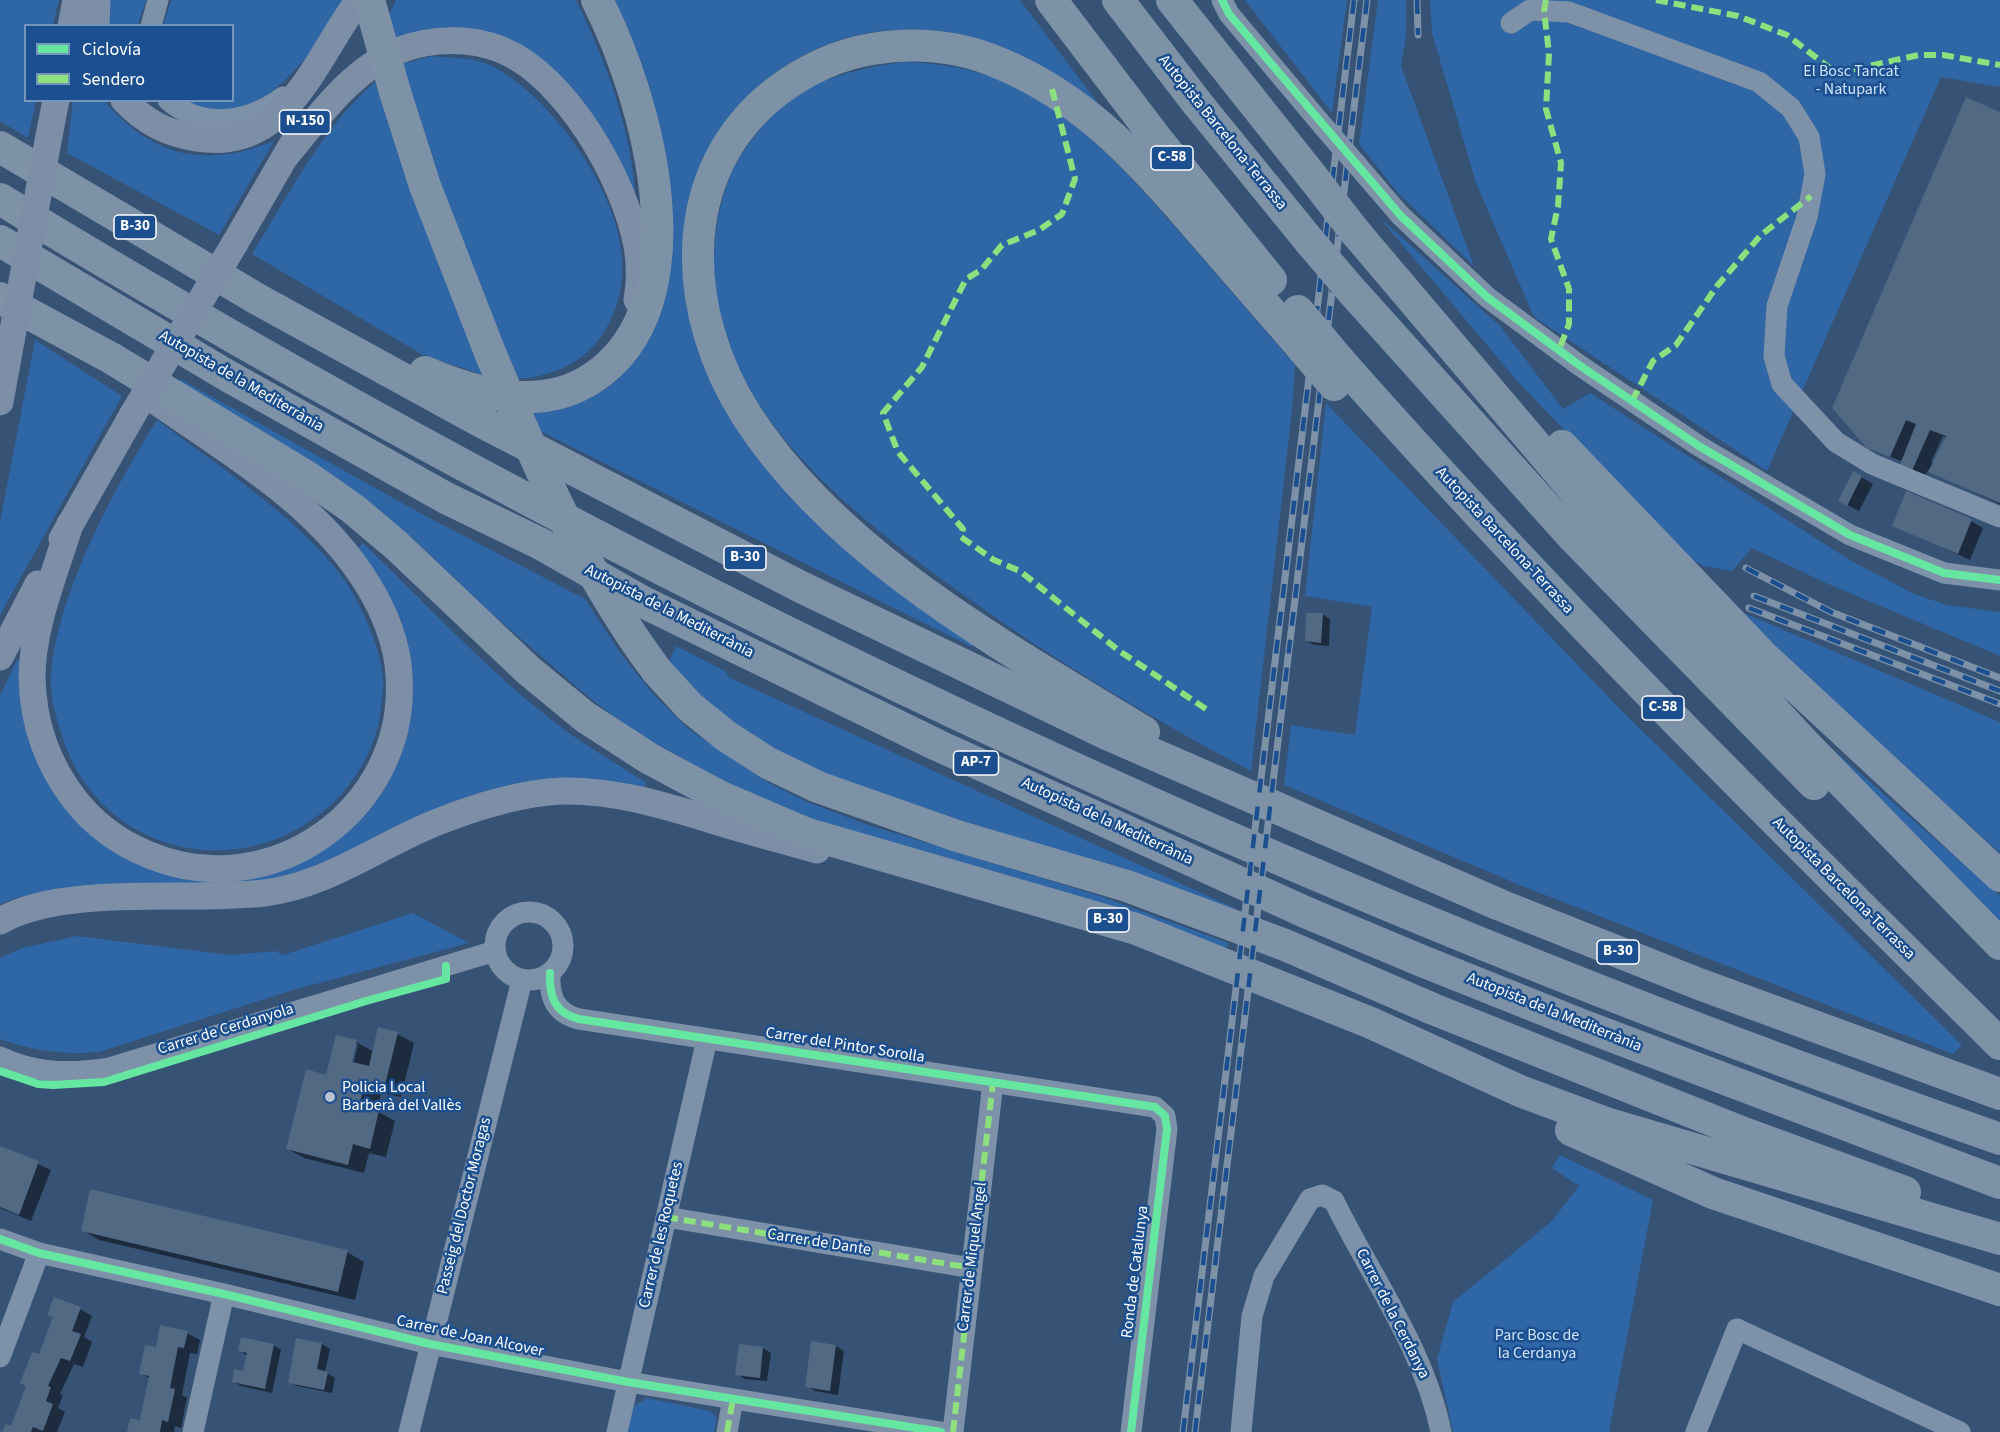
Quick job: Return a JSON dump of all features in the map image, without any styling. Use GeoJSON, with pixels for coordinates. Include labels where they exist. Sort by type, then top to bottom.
{"type":"FeatureCollection","features":[{"type":"Feature","properties":{"kind":"highway"},"geometry":{"type":"LineString","coordinates":[[370,0],[395,92],[425,186],[491,355],[550,489],[596,580],[620,621],[657,671],[690,707],[726,736],[768,764],[818,788],[957,836],[1127,886],[1285,945],[1444,1014],[1744,1132],[2000,1226]]}},
{"type":"Feature","properties":{"kind":"highway"},"geometry":{"type":"LineString","coordinates":[[259,300],[457,386],[487,394],[534,396],[566,391],[585,383],[615,361],[631,340],[648,298],[654,273],[655,208],[652,167],[637,96],[621,49],[597,0]]}},
{"type":"Feature","properties":{"kind":"highway","name":"Autopista Barcelona-Terrassa"},"geometry":{"type":"LineString","coordinates":[[1051,0],[1156,138],[1298,311],[1337,373],[1807,854],[2000,1044]]}},
{"type":"Feature","properties":{"kind":"highway","name":"Autopista Barcelona-Terrassa"},"geometry":{"type":"LineString","coordinates":[[1118,0],[1311,243],[1483,440],[1670,638],[2000,966]]}},
{"type":"Feature","properties":{"kind":"highway"},"geometry":{"type":"LineString","coordinates":[[1172,0],[1261,111],[1644,572],[1806,745],[2000,944]]}},
{"type":"Feature","properties":{"kind":"highway"},"geometry":{"type":"LineString","coordinates":[[1242,793],[996,641],[933,597],[844,527],[795,480],[747,415],[726,378],[705,323],[697,269],[698,241],[708,189],[729,142],[746,121],[767,99],[808,70],[849,53],[888,46],[918,45],[972,54],[1028,76],[1074,103],[1100,123],[1163,187],[1296,342],[1337,373]]}},
{"type":"Feature","properties":{"kind":"highway","name":"B-30"},"geometry":{"type":"LineString","coordinates":[[0,147],[259,300],[478,420],[799,586],[1107,734],[1533,918],[1699,984],[2000,1094]]}},
{"type":"Feature","properties":{"kind":"highway","name":"Autopista de la Mediterrània"},"geometry":{"type":"LineString","coordinates":[[0,199],[249,346],[459,463],[661,569],[946,710],[1308,872],[1562,978],[1758,1053],[2000,1139]]}},
{"type":"Feature","properties":{"kind":"highway"},"geometry":{"type":"LineString","coordinates":[[1358,226],[1566,452],[1756,649],[1856,745],[2000,876]]}},
{"type":"Feature","properties":{"kind":"highway","name":"Autopista de la Mediterrània"},"geometry":{"type":"LineString","coordinates":[[0,241],[228,376],[446,498],[541,544],[641,602],[937,745],[1274,898],[1422,961],[1604,1034],[2000,1183]]}},
{"type":"Feature","properties":{"kind":"highway","name":"B-30"},"geometry":{"type":"LineString","coordinates":[[0,298],[52,328],[111,357],[263,449],[352,508],[396,545],[553,691],[613,736],[650,759],[721,797],[805,833],[1136,929],[1371,1023],[1520,1091],[1606,1123],[2000,1239]]}},
{"type":"Feature","properties":{"kind":"highway"},"geometry":{"type":"LineString","coordinates":[[1294,993],[1588,1138],[1713,1193],[2000,1290]]}},
{"type":"Feature","properties":{"kind":"main road"},"geometry":{"type":"LineString","coordinates":[[71,24],[76,0]]}},
{"type":"Feature","properties":{"kind":"main road"},"geometry":{"type":"LineString","coordinates":[[96,24],[97,0]]}},
{"type":"Feature","properties":{"kind":"main road"},"geometry":{"type":"LineString","coordinates":[[126,102],[149,122],[165,131],[205,140],[240,137],[269,123],[285,110],[358,0]]}},
{"type":"Feature","properties":{"kind":"main road","name":"N-150"},"geometry":{"type":"LineString","coordinates":[[0,657],[70,524],[285,157],[370,0]]}},
{"type":"Feature","properties":{"kind":"main road"},"geometry":{"type":"LineString","coordinates":[[285,157],[357,76],[378,61],[400,51],[439,41],[462,40],[483,43],[522,61],[558,93],[578,119],[613,175],[632,224],[638,247],[638,291],[628,336],[615,361]]}},
{"type":"Feature","properties":{"kind":"main road"},"geometry":{"type":"LineString","coordinates":[[0,402],[56,102]]}},
{"type":"Feature","properties":{"kind":"main road"},"geometry":{"type":"LineString","coordinates":[[52,328],[292,498],[330,535],[369,586],[394,646],[399,674],[399,703],[394,732],[384,759],[371,785],[354,809],[333,828],[300,848],[258,865],[233,869],[181,866],[156,858],[109,834],[85,813],[66,788],[50,760],[34,704],[34,648],[70,524]]}},
{"type":"Feature","properties":{"kind":"main road"},"geometry":{"type":"LineString","coordinates":[[0,921],[30,908],[79,900],[267,893],[334,872],[396,840],[471,810],[521,797],[561,791],[628,796],[945,886],[999,888]]}},
{"type":"Feature","properties":{"kind":"street"},"geometry":{"type":"LineString","coordinates":[[152,24],[158,0]]}},
{"type":"Feature","properties":{"kind":"street"},"geometry":{"type":"LineString","coordinates":[[1222,0],[1229,14],[1400,215],[1487,297],[1579,365],[1699,446],[1850,535],[1944,573],[2000,579]]}},
{"type":"Feature","properties":{"kind":"street"},"geometry":{"type":"LineString","coordinates":[[1511,23],[1530,10],[1569,12],[1759,82],[1791,108],[1809,137],[1815,174],[1807,217],[1777,306],[1774,356],[1782,384],[1836,442],[1872,464],[2000,517]]}},
{"type":"Feature","properties":{"kind":"street"},"geometry":{"type":"LineString","coordinates":[[170,102],[177,108],[207,119],[226,121],[244,117],[265,109],[292,90],[332,41]]}},
{"type":"Feature","properties":{"kind":"street"},"geometry":{"type":"LineString","coordinates":[[534,913],[548,918],[559,930],[563,945],[560,961],[550,973],[541,978],[522,980],[504,970],[495,951],[496,935],[505,922],[518,914],[534,913]]}},
{"type":"Feature","properties":{"kind":"street","name":"Carrer de Cerdanyola"},"geometry":{"type":"LineString","coordinates":[[0,1057],[36,1070],[58,1072],[109,1068],[495,951]]}},
{"type":"Feature","properties":{"kind":"street","name":"Carrer del Pintor Sorolla"},"geometry":{"type":"LineString","coordinates":[[550,973],[552,1000],[568,1016],[1155,1107],[1165,1116]]}},
{"type":"Feature","properties":{"kind":"street","name":"Passeig del Doctor Moragas"},"geometry":{"type":"LineString","coordinates":[[409,1432],[522,980]]}},
{"type":"Feature","properties":{"kind":"street","name":"Carrer de les Roquetes"},"geometry":{"type":"LineString","coordinates":[[617,1432],[707,1039]]}},
{"type":"Feature","properties":{"kind":"street","name":"Carrer de Miquel Angel"},"geometry":{"type":"LineString","coordinates":[[953,1432],[993,1082]]}},
{"type":"Feature","properties":{"kind":"street","name":"Ronda de Catalunya"},"geometry":{"type":"LineString","coordinates":[[1131,1432],[1167,1129],[1165,1116]]}},
{"type":"Feature","properties":{"kind":"street","name":"Carrer de la Cerdanya"},"geometry":{"type":"LineString","coordinates":[[1241,1432],[1252,1316],[1264,1276],[1310,1198],[1322,1195],[1334,1201],[1408,1340],[1434,1397],[1440,1432]]}},
{"type":"Feature","properties":{"kind":"street","name":"Carrer de Dante"},"geometry":{"type":"LineString","coordinates":[[666,1218],[972,1268]]}},
{"type":"Feature","properties":{"kind":"street","name":"Carrer de Joan Alcover"},"geometry":{"type":"LineString","coordinates":[[0,1239],[39,1253],[224,1294],[430,1344],[628,1382],[941,1432]]}},
{"type":"Feature","properties":{"kind":"street"},"geometry":{"type":"LineString","coordinates":[[0,1357],[39,1253]]}},
{"type":"Feature","properties":{"kind":"street"},"geometry":{"type":"LineString","coordinates":[[193,1432],[224,1294]]}},
{"type":"Feature","properties":{"kind":"street"},"geometry":{"type":"LineString","coordinates":[[1696,1432],[1737,1329],[1960,1432]]}},
{"type":"Feature","properties":{"kind":"street"},"geometry":{"type":"LineString","coordinates":[[727,1432],[733,1399]]}},
{"type":"Feature","properties":{"kind":"green space"},"geometry":{"type":"Polygon","coordinates":[[[0,0],[59,0],[53,24],[24,24],[24,102],[36,102],[28,138],[0,121],[0,0]]]}},
{"type":"Feature","properties":{"kind":"green space"},"geometry":{"type":"Polygon","coordinates":[[[104,0],[146,0],[138,24],[104,24],[104,0]]]}},
{"type":"Feature","properties":{"kind":"green space"},"geometry":{"type":"Polygon","coordinates":[[[171,0],[348,0],[307,57],[290,76],[251,105],[230,111],[207,110],[188,102],[234,102],[234,24],[164,24],[171,0]]]}},
{"type":"Feature","properties":{"kind":"green space"},"geometry":{"type":"Polygon","coordinates":[[[396,0],[576,0],[616,97],[629,146],[636,199],[539,60],[396,40],[389,15],[396,0]]]}},
{"type":"Feature","properties":{"kind":"green space"},"geometry":{"type":"Polygon","coordinates":[[[613,0],[1020,0],[1097,102],[1093,103],[968,37],[934,31],[881,31],[849,37],[819,48],[790,63],[764,82],[741,104],[721,129],[704,158],[712,374],[974,643],[972,647],[538,430],[531,412],[557,409],[579,403],[598,394],[614,382],[641,349],[661,306],[613,0]]]}},
{"type":"Feature","properties":{"kind":"green space"},"geometry":{"type":"Polygon","coordinates":[[[1245,0],[1347,0],[1332,113],[1245,0]]]}},
{"type":"Feature","properties":{"kind":"green space"},"geometry":{"type":"Polygon","coordinates":[[[1378,0],[1406,0],[1406,36],[1401,66],[1474,266],[1398,193],[1359,144],[1378,0]]]}},
{"type":"Feature","properties":{"kind":"green space","name":"El Bosc Tancat - Natupark"},"geometry":{"type":"Polygon","coordinates":[[[1430,0],[2000,0],[2000,87],[1941,77],[1767,471],[1534,317],[1476,183],[1432,33],[1430,0]]]}},
{"type":"Feature","properties":{"kind":"green space"},"geometry":{"type":"Polygon","coordinates":[[[432,56],[483,62],[513,79],[557,121],[577,147],[608,203],[618,231],[622,258],[622,280],[615,311],[605,330],[591,348],[572,363],[551,373],[516,379],[447,208],[402,64],[432,56]]]}},
{"type":"Feature","properties":{"kind":"green space"},"geometry":{"type":"Polygon","coordinates":[[[903,62],[951,66],[997,79],[1026,92],[1072,123],[1094,141],[1134,181],[1295,365],[1292,410],[1251,771],[1176,730],[1067,665],[996,618],[911,556],[861,516],[814,472],[773,424],[741,373],[720,317],[714,256],[725,190],[738,160],[760,129],[786,103],[800,93],[814,85],[847,74],[903,62]]]}},
{"type":"Feature","properties":{"kind":"green space"},"geometry":{"type":"Polygon","coordinates":[[[375,82],[483,375],[423,355],[252,254],[322,141],[338,120],[375,82]]]}},
{"type":"Feature","properties":{"kind":"green space"},"geometry":{"type":"Polygon","coordinates":[[[73,102],[105,102],[142,135],[161,146],[181,152],[203,155],[225,154],[249,150],[274,141],[219,235],[67,153],[73,102]]]}},
{"type":"Feature","properties":{"kind":"green space"},"geometry":{"type":"Polygon","coordinates":[[[1379,217],[1501,327],[1563,409],[1590,393],[1848,559],[1914,594],[1947,605],[2000,612],[2000,656],[1828,584],[1752,548],[1732,571],[1703,566],[1686,556],[1519,383],[1379,217]]]}},
{"type":"Feature","properties":{"kind":"green space"},"geometry":{"type":"Polygon","coordinates":[[[35,340],[122,396],[0,615],[0,522],[35,340]]]}},
{"type":"Feature","properties":{"kind":"green space"},"geometry":{"type":"Polygon","coordinates":[[[180,379],[420,513],[585,599],[621,654],[654,695],[687,728],[769,783],[808,802],[865,824],[1100,896],[1228,943],[1226,951],[781,810],[736,788],[630,729],[585,694],[491,613],[410,536],[345,488],[176,386],[180,379]]]}},
{"type":"Feature","properties":{"kind":"green space"},"geometry":{"type":"Polygon","coordinates":[[[1326,403],[1620,709],[1962,1045],[1953,1054],[1522,886],[1284,785],[1291,725],[1355,735],[1372,607],[1305,596],[1326,403]]]}},
{"type":"Feature","properties":{"kind":"green space"},"geometry":{"type":"Polygon","coordinates":[[[157,420],[278,511],[322,552],[355,597],[378,652],[383,681],[379,720],[372,745],[360,769],[336,800],[300,827],[261,844],[220,850],[180,846],[142,833],[108,809],[81,777],[62,736],[55,710],[51,684],[54,653],[73,583],[105,512],[157,420]]]}},
{"type":"Feature","properties":{"kind":"green space"},"geometry":{"type":"Polygon","coordinates":[[[363,543],[461,640],[538,709],[575,737],[646,782],[645,788],[603,783],[260,883],[43,893],[19,897],[0,904],[0,695],[17,660],[23,662],[46,773],[177,876],[351,827],[373,804],[388,782],[399,752],[404,639],[392,601],[357,548],[363,543]]]}},
{"type":"Feature","properties":{"kind":"green space"},"geometry":{"type":"Polygon","coordinates":[[[1739,611],[2000,722],[2000,853],[1842,710],[1739,611]]]}},
{"type":"Feature","properties":{"kind":"green space"},"geometry":{"type":"Polygon","coordinates":[[[676,646],[725,671],[730,678],[1234,908],[1233,917],[902,809],[748,740],[667,666],[676,646]]]}},
{"type":"Feature","properties":{"kind":"green space"},"geometry":{"type":"Polygon","coordinates":[[[1807,727],[2000,896],[2000,924],[1807,727]]]}},
{"type":"Feature","properties":{"kind":"green space"},"geometry":{"type":"Polygon","coordinates":[[[413,913],[469,943],[293,990],[99,1052],[49,1051],[24,1047],[0,1039],[0,958],[22,948],[77,936],[231,955],[275,951],[283,955],[413,913]]]}},
{"type":"Feature","properties":{"kind":"green space","name":"Parc Bosc de la Cerdanya"},"geometry":{"type":"Polygon","coordinates":[[[1560,1155],[1653,1200],[1609,1432],[1453,1432],[1437,1359],[1453,1302],[1551,1222],[1579,1186],[1552,1168],[1560,1155]]]}},
{"type":"Feature","properties":{"kind":"green space"},"geometry":{"type":"Polygon","coordinates":[[[647,1398],[710,1411],[717,1418],[714,1432],[626,1432],[632,1407],[647,1398]]]}},
{"type":"Feature","properties":{"kind":"building"},"geometry":{"type":"Polygon","coordinates":[[[1966,97],[2000,112],[2000,503],[1928,472],[1946,436],[1930,430],[1911,473],[1899,467],[1916,424],[1906,420],[1890,457],[1867,448],[1832,408],[1966,97]]]}},
{"type":"Feature","properties":{"kind":"building"},"geometry":{"type":"Polygon","coordinates":[[[1853,471],[1862,476],[1847,506],[1838,501],[1853,471]]]}},
{"type":"Feature","properties":{"kind":"building"},"geometry":{"type":"Polygon","coordinates":[[[1906,491],[1972,519],[1958,554],[1892,526],[1906,491]]]}},
{"type":"Feature","properties":{"kind":"building"},"geometry":{"type":"Polygon","coordinates":[[[1306,613],[1323,613],[1321,643],[1305,641],[1306,613]]]}},
{"type":"Feature","properties":{"kind":"building","name":"Policia Local Barberà del Vallès"},"geometry":{"type":"Polygon","coordinates":[[[378,1027],[398,1032],[384,1089],[365,1084],[359,1105],[379,1110],[370,1149],[353,1144],[348,1165],[286,1149],[306,1069],[326,1075],[336,1035],[357,1040],[352,1062],[369,1066],[378,1027]]]}},
{"type":"Feature","properties":{"kind":"building"},"geometry":{"type":"Polygon","coordinates":[[[0,1146],[39,1161],[19,1215],[0,1207],[0,1146]]]}},
{"type":"Feature","properties":{"kind":"building"},"geometry":{"type":"Polygon","coordinates":[[[90,1189],[348,1250],[338,1292],[81,1231],[90,1189]]]}},
{"type":"Feature","properties":{"kind":"building"},"geometry":{"type":"Polygon","coordinates":[[[54,1297],[81,1307],[72,1331],[81,1334],[70,1361],[61,1358],[48,1386],[51,1387],[46,1401],[53,1404],[43,1431],[33,1427],[31,1432],[2,1432],[6,1424],[11,1426],[26,1386],[20,1383],[32,1352],[39,1354],[53,1317],[47,1315],[54,1297]]]}},
{"type":"Feature","properties":{"kind":"building"},"geometry":{"type":"Polygon","coordinates":[[[160,1325],[188,1331],[184,1348],[178,1347],[170,1388],[175,1389],[168,1422],[162,1420],[160,1432],[127,1432],[130,1418],[140,1420],[149,1376],[139,1374],[145,1345],[156,1347],[160,1325]]]}},
{"type":"Feature","properties":{"kind":"building"},"geometry":{"type":"Polygon","coordinates":[[[241,1337],[274,1344],[265,1389],[232,1382],[234,1369],[243,1371],[247,1353],[238,1351],[241,1337]]]}},
{"type":"Feature","properties":{"kind":"building"},"geometry":{"type":"Polygon","coordinates":[[[296,1338],[322,1343],[317,1369],[328,1372],[324,1390],[288,1383],[296,1338]]]}},
{"type":"Feature","properties":{"kind":"building"},"geometry":{"type":"Polygon","coordinates":[[[811,1341],[836,1345],[830,1391],[805,1387],[811,1341]]]}},
{"type":"Feature","properties":{"kind":"building"},"geometry":{"type":"Polygon","coordinates":[[[739,1344],[763,1347],[760,1378],[735,1375],[739,1344]]]}},
{"type":"Feature","properties":{"kind":"railway"},"geometry":{"type":"LineString","coordinates":[[1183,1432],[1354,0]]}},
{"type":"Feature","properties":{"kind":"railway"},"geometry":{"type":"LineString","coordinates":[[1195,1432],[1367,0]]}},
{"type":"Feature","properties":{"kind":"railway"},"geometry":{"type":"LineString","coordinates":[[1417,0],[1418,35]]}},
{"type":"Feature","properties":{"kind":"railway"},"geometry":{"type":"LineString","coordinates":[[1746,568],[1831,612],[2000,678]]}},
{"type":"Feature","properties":{"kind":"railway"},"geometry":{"type":"LineString","coordinates":[[1754,596],[2000,691]]}},
{"type":"Feature","properties":{"kind":"railway"},"geometry":{"type":"LineString","coordinates":[[1749,608],[2000,704]]}},
{"type":"Feature","properties":{"kind":"marked path"},"geometry":{"type":"LineString","coordinates":[[1546,0],[1544,11],[1549,53],[1546,109],[1561,163],[1558,206],[1551,239],[1569,289],[1569,324],[1559,350]]}},
{"type":"Feature","properties":{"kind":"marked path"},"geometry":{"type":"LineString","coordinates":[[1656,0],[1738,16],[1787,35],[1836,73],[1919,55],[1943,55],[2000,65]]}},
{"type":"Feature","properties":{"kind":"marked path"},"geometry":{"type":"LineString","coordinates":[[1052,89],[1075,179],[1062,214],[1039,230],[1002,245],[981,270],[966,279],[922,367],[883,413],[898,452],[963,529],[961,537],[994,560],[1020,571],[1118,650],[1206,709]]}},
{"type":"Feature","properties":{"kind":"marked path"},"geometry":{"type":"LineString","coordinates":[[1632,401],[1653,361],[1676,345],[1717,286],[1761,235],[1811,196]]}},
{"type":"Feature","properties":{"kind":"marked path"},"geometry":{"type":"LineString","coordinates":[[953,1432],[993,1082]]}},
{"type":"Feature","properties":{"kind":"marked path"},"geometry":{"type":"LineString","coordinates":[[666,1217],[972,1268]]}},
{"type":"Feature","properties":{"kind":"marked path"},"geometry":{"type":"LineString","coordinates":[[727,1432],[733,1399]]}},
{"type":"Feature","properties":{"kind":"cycle path"},"geometry":{"type":"LineString","coordinates":[[1222,0],[1229,14],[1400,215],[1487,297],[1579,365],[1699,446],[1850,535],[1944,573],[2000,580]]}},
{"type":"Feature","properties":{"kind":"cycle path"},"geometry":{"type":"LineString","coordinates":[[0,1071],[38,1084],[104,1082],[366,1001],[446,979],[446,966]]}},
{"type":"Feature","properties":{"kind":"cycle path"},"geometry":{"type":"LineString","coordinates":[[550,973],[552,997],[555,1003],[564,1013],[579,1019],[1155,1107],[1165,1116],[1167,1129],[1131,1432]]}},
{"type":"Feature","properties":{"kind":"cycle path"},"geometry":{"type":"LineString","coordinates":[[0,1239],[39,1253],[224,1294],[430,1344],[628,1382],[941,1432]]}},
{"type":"Feature","properties":{"kind":"place","name":"Policia Local Barberà del Vallès"},"geometry":{"type":"Point","coordinates":[330,1097]}}]}
